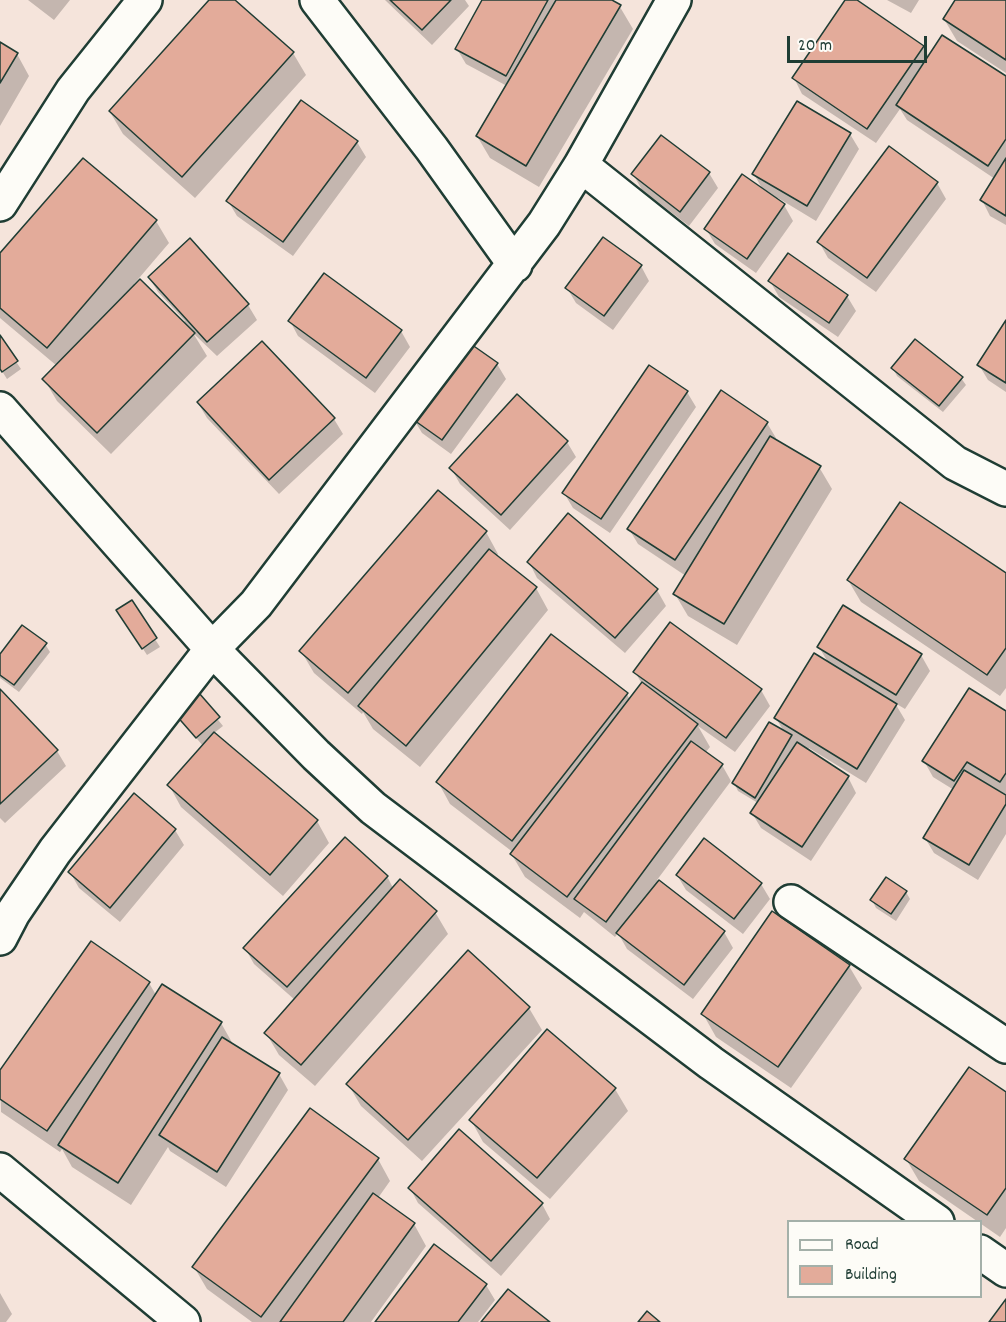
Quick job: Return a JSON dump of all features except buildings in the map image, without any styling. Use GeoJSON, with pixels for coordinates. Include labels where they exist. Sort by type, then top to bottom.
{"type":"FeatureCollection","features":[{"type":"Feature","properties":{"kind":"street"},"geometry":{"type":"LineString","coordinates":[[0,204],[73,90],[145,0]]}},
{"type":"Feature","properties":{"kind":"street"},"geometry":{"type":"LineString","coordinates":[[317,0],[432,150],[514,265]]}},
{"type":"Feature","properties":{"kind":"street"},"geometry":{"type":"LineString","coordinates":[[0,938],[13,913],[55,851],[212,649],[256,604],[544,224],[581,165],[674,0]]}},
{"type":"Feature","properties":{"kind":"street"},"geometry":{"type":"LineString","coordinates":[[581,165],[955,463],[1006,489]]}},
{"type":"Feature","properties":{"kind":"street"},"geometry":{"type":"LineString","coordinates":[[0,408],[212,649],[316,755],[373,808],[711,1063],[936,1220]]}},
{"type":"Feature","properties":{"kind":"street"},"geometry":{"type":"LineString","coordinates":[[791,902],[1006,1046]]}},
{"type":"Feature","properties":{"kind":"street"},"geometry":{"type":"LineString","coordinates":[[0,1170],[183,1322]]}},
{"type":"Feature","properties":{"kind":"street"},"geometry":{"type":"LineString","coordinates":[[982,1253],[1006,1270]]}}]}
